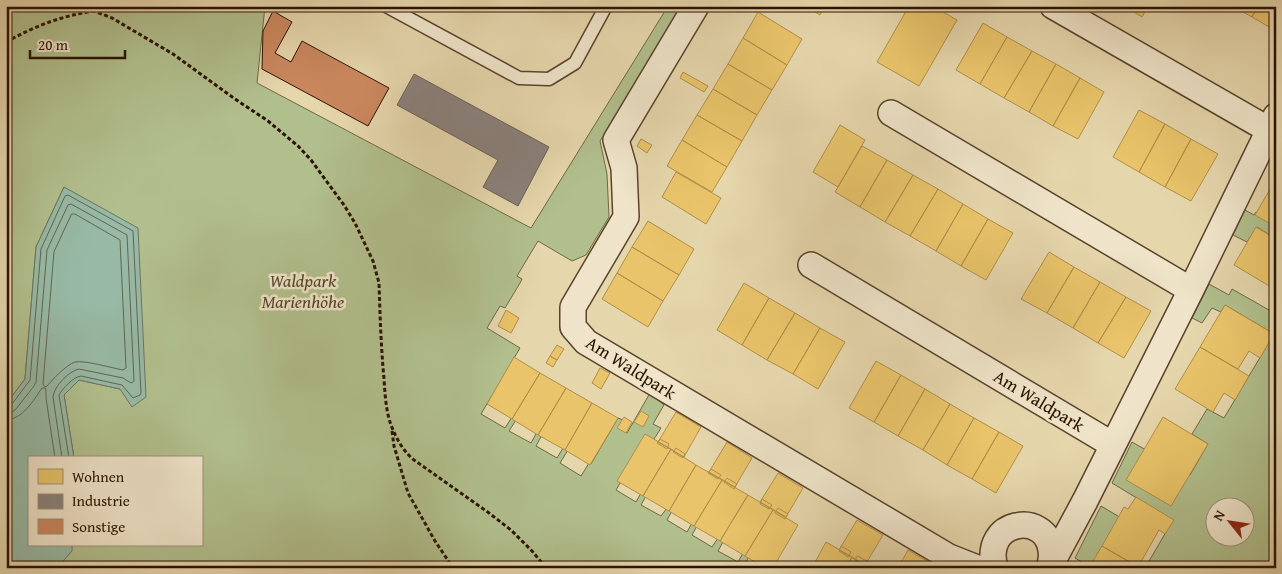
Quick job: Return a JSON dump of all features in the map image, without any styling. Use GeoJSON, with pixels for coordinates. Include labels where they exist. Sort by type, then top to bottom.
{"type":"FeatureCollection","features":[{"type":"Feature","properties":{"kind":"street","name":"Am Waldpark"},"geometry":{"type":"LineString","coordinates":[[696,6],[616,140],[624,168],[626,217],[573,307],[573,327],[586,342],[950,557],[988,564],[996,540],[1007,529],[1020,525],[1035,527],[1085,501]]}},
{"type":"Feature","properties":{"kind":"street"},"geometry":{"type":"LineString","coordinates":[[1049,567],[1085,501],[1191,290],[1272,123],[1053,6]]}},
{"type":"Feature","properties":{"kind":"street"},"geometry":{"type":"LineString","coordinates":[[891,113],[1191,290]]}},
{"type":"Feature","properties":{"kind":"street","name":"Am Waldpark"},"geometry":{"type":"LineString","coordinates":[[811,265],[1113,445]]}},
{"type":"Feature","properties":{"kind":"street"},"geometry":{"type":"LineString","coordinates":[[1035,527],[1044,534],[1049,542],[1052,552],[1049,567]]}},
{"type":"Feature","properties":{"kind":"lane"},"geometry":{"type":"LineString","coordinates":[[386,6],[519,78],[549,79],[575,63],[606,6]]}},
{"type":"Feature","properties":{"kind":"path"},"geometry":{"type":"LineString","coordinates":[[6,18],[12,6]]}},
{"type":"Feature","properties":{"kind":"path"},"geometry":{"type":"LineString","coordinates":[[87,6],[112,18],[173,54],[284,133],[311,160],[344,206],[364,241],[373,261],[379,283],[387,408],[394,446],[408,493],[435,541],[453,568]]}},
{"type":"Feature","properties":{"kind":"path"},"geometry":{"type":"LineString","coordinates":[[6,42],[58,18],[94,11]]}},
{"type":"Feature","properties":{"kind":"path"},"geometry":{"type":"LineString","coordinates":[[391,425],[407,455],[511,530],[546,568]]}},
{"type":"Feature","properties":{"kind":"green space","name":"Waldpark Marienhöhe"},"geometry":{"type":"Polygon","coordinates":[[[6,6],[265,6],[257,83],[531,228],[668,6],[682,6],[600,141],[607,174],[609,217],[586,255],[572,261],[538,241],[517,276],[522,279],[520,283],[505,308],[500,306],[487,328],[520,348],[481,414],[505,428],[512,417],[516,420],[509,431],[531,443],[537,432],[542,435],[536,446],[557,458],[563,448],[568,450],[560,463],[581,476],[589,463],[591,464],[618,418],[623,420],[618,428],[627,433],[650,393],[664,405],[653,424],[661,428],[616,490],[636,502],[641,493],[646,496],[641,505],[661,516],[667,508],[672,511],[667,520],[687,532],[692,523],[697,526],[692,535],[712,547],[718,538],[723,542],[718,551],[738,562],[743,553],[749,557],[744,566],[747,568],[57,568],[71,551],[72,546],[202,546],[202,456],[74,456],[64,395],[79,380],[120,389],[64,187],[36,247],[25,379],[6,404],[6,6]]]}},
{"type":"Feature","properties":{"kind":"green space"},"geometry":{"type":"Polygon","coordinates":[[[1245,210],[1254,215],[1256,212],[1276,224],[1276,239],[1257,227],[1247,242],[1233,235],[1245,210]]]}},
{"type":"Feature","properties":{"kind":"green space"},"geometry":{"type":"Polygon","coordinates":[[[1209,284],[1229,295],[1232,289],[1276,314],[1276,568],[1145,568],[1173,520],[1112,483],[1132,442],[1190,475],[1208,444],[1192,434],[1207,409],[1224,418],[1274,334],[1225,305],[1221,312],[1212,308],[1202,323],[1192,318],[1209,284]]]}},
{"type":"Feature","properties":{"kind":"green space"},"geometry":{"type":"Polygon","coordinates":[[[1101,506],[1123,519],[1091,568],[1075,558],[1101,506]]]}},
{"type":"Feature","properties":{"kind":"water"},"geometry":{"type":"Polygon","coordinates":[[[64,187],[138,228],[146,397],[132,407],[120,389],[79,380],[64,395],[74,456],[28,456],[28,546],[72,546],[72,551],[57,568],[6,568],[6,404],[25,379],[36,247],[64,187]]]}},
{"type":"Feature","properties":{"kind":"building: Wohnen"},"geometry":{"type":"Polygon","coordinates":[[[805,6],[825,6],[820,15],[805,6]]]}},
{"type":"Feature","properties":{"kind":"building: Wohnen"},"geometry":{"type":"Polygon","coordinates":[[[909,6],[946,6],[943,12],[957,20],[919,86],[877,62],[909,6]]]}},
{"type":"Feature","properties":{"kind":"building: Wohnen"},"geometry":{"type":"Polygon","coordinates":[[[1124,6],[1148,6],[1142,17],[1124,6]]]}},
{"type":"Feature","properties":{"kind":"building: Wohnen"},"geometry":{"type":"Polygon","coordinates":[[[1232,6],[1258,6],[1252,17],[1232,6]]]}},
{"type":"Feature","properties":{"kind":"building: Wohnen"},"geometry":{"type":"Polygon","coordinates":[[[1258,6],[1276,6],[1276,31],[1252,17],[1258,6]]]}},
{"type":"Feature","properties":{"kind":"building: Wohnen"},"geometry":{"type":"Polygon","coordinates":[[[758,12],[802,39],[787,65],[743,38],[758,12]]]}},
{"type":"Feature","properties":{"kind":"building: Wohnen"},"geometry":{"type":"Polygon","coordinates":[[[983,23],[1007,37],[980,84],[956,70],[983,23]]]}},
{"type":"Feature","properties":{"kind":"building: Wohnen"},"geometry":{"type":"Polygon","coordinates":[[[1007,37],[1032,51],[1004,98],[980,84],[1007,37]]]}},
{"type":"Feature","properties":{"kind":"building: Wohnen"},"geometry":{"type":"Polygon","coordinates":[[[743,38],[787,65],[772,90],[728,64],[743,38]]]}},
{"type":"Feature","properties":{"kind":"building: Wohnen"},"geometry":{"type":"Polygon","coordinates":[[[1032,51],[1056,64],[1029,112],[1004,98],[1032,51]]]}},
{"type":"Feature","properties":{"kind":"building: Wohnen"},"geometry":{"type":"Polygon","coordinates":[[[728,64],[772,90],[757,115],[713,89],[728,64]]]}},
{"type":"Feature","properties":{"kind":"building: Wohnen"},"geometry":{"type":"Polygon","coordinates":[[[1056,64],[1080,78],[1053,126],[1029,112],[1056,64]]]}},
{"type":"Feature","properties":{"kind":"building: Wohnen"},"geometry":{"type":"Polygon","coordinates":[[[683,72],[708,86],[704,92],[680,78],[683,72]]]}},
{"type":"Feature","properties":{"kind":"building: Wohnen"},"geometry":{"type":"Polygon","coordinates":[[[1080,78],[1104,92],[1078,139],[1053,126],[1080,78]]]}},
{"type":"Feature","properties":{"kind":"building: Wohnen"},"geometry":{"type":"Polygon","coordinates":[[[713,89],[757,115],[742,141],[697,115],[713,89]]]}},
{"type":"Feature","properties":{"kind":"building: Wohnen"},"geometry":{"type":"Polygon","coordinates":[[[1139,110],[1165,124],[1139,172],[1113,157],[1139,110]]]}},
{"type":"Feature","properties":{"kind":"building: Wohnen"},"geometry":{"type":"Polygon","coordinates":[[[697,115],[742,141],[727,167],[682,140],[697,115]]]}},
{"type":"Feature","properties":{"kind":"building: Wohnen"},"geometry":{"type":"Polygon","coordinates":[[[1165,124],[1191,139],[1165,187],[1139,172],[1165,124]]]}},
{"type":"Feature","properties":{"kind":"building: Wohnen"},"geometry":{"type":"Polygon","coordinates":[[[840,125],[865,140],[838,187],[813,172],[840,125]]]}},
{"type":"Feature","properties":{"kind":"building: Wohnen"},"geometry":{"type":"Polygon","coordinates":[[[641,139],[652,145],[647,153],[637,146],[641,139]]]}},
{"type":"Feature","properties":{"kind":"building: Wohnen"},"geometry":{"type":"Polygon","coordinates":[[[1191,139],[1218,154],[1191,201],[1165,187],[1191,139]]]}},
{"type":"Feature","properties":{"kind":"building: Wohnen"},"geometry":{"type":"Polygon","coordinates":[[[682,140],[727,167],[712,192],[667,166],[682,140]]]}},
{"type":"Feature","properties":{"kind":"building: Wohnen"},"geometry":{"type":"Polygon","coordinates":[[[862,146],[887,160],[860,207],[835,192],[862,146]]]}},
{"type":"Feature","properties":{"kind":"building: Wohnen"},"geometry":{"type":"Polygon","coordinates":[[[887,160],[913,175],[885,222],[860,207],[887,160]]]}},
{"type":"Feature","properties":{"kind":"building: Wohnen"},"geometry":{"type":"Polygon","coordinates":[[[676,172],[721,198],[706,224],[662,197],[676,172]]]}},
{"type":"Feature","properties":{"kind":"building: Wohnen"},"geometry":{"type":"Polygon","coordinates":[[[913,175],[938,189],[910,236],[885,222],[913,175]]]}},
{"type":"Feature","properties":{"kind":"building: Wohnen"},"geometry":{"type":"Polygon","coordinates":[[[1276,179],[1276,227],[1255,215],[1276,179]]]}},
{"type":"Feature","properties":{"kind":"building: Wohnen"},"geometry":{"type":"Polygon","coordinates":[[[938,189],[963,204],[936,251],[910,236],[938,189]]]}},
{"type":"Feature","properties":{"kind":"building: Wohnen"},"geometry":{"type":"Polygon","coordinates":[[[963,204],[988,219],[961,266],[936,251],[963,204]]]}},
{"type":"Feature","properties":{"kind":"building: Wohnen"},"geometry":{"type":"Polygon","coordinates":[[[988,219],[1013,233],[986,280],[961,266],[988,219]]]}},
{"type":"Feature","properties":{"kind":"building: Wohnen"},"geometry":{"type":"Polygon","coordinates":[[[648,221],[694,249],[679,275],[632,247],[648,221]]]}},
{"type":"Feature","properties":{"kind":"building: Wohnen"},"geometry":{"type":"Polygon","coordinates":[[[1256,227],[1276,239],[1276,290],[1234,265],[1256,227]]]}},
{"type":"Feature","properties":{"kind":"building: Wohnen"},"geometry":{"type":"Polygon","coordinates":[[[632,247],[679,275],[663,301],[617,273],[632,247]]]}},
{"type":"Feature","properties":{"kind":"building: Wohnen"},"geometry":{"type":"Polygon","coordinates":[[[1049,252],[1074,267],[1047,313],[1021,299],[1049,252]]]}},
{"type":"Feature","properties":{"kind":"building: Wohnen"},"geometry":{"type":"Polygon","coordinates":[[[1074,267],[1100,282],[1073,328],[1047,313],[1074,267]]]}},
{"type":"Feature","properties":{"kind":"building: Wohnen"},"geometry":{"type":"Polygon","coordinates":[[[617,273],[663,301],[648,327],[602,299],[617,273]]]}},
{"type":"Feature","properties":{"kind":"building: Wohnen"},"geometry":{"type":"Polygon","coordinates":[[[1100,282],[1126,297],[1098,343],[1073,328],[1100,282]]]}},
{"type":"Feature","properties":{"kind":"building: Wohnen"},"geometry":{"type":"Polygon","coordinates":[[[744,283],[769,298],[742,345],[717,330],[744,283]]]}},
{"type":"Feature","properties":{"kind":"building: Wohnen"},"geometry":{"type":"Polygon","coordinates":[[[1126,297],[1151,311],[1124,358],[1098,343],[1126,297]]]}},
{"type":"Feature","properties":{"kind":"building: Wohnen"},"geometry":{"type":"Polygon","coordinates":[[[769,298],[795,313],[767,360],[742,345],[769,298]]]}},
{"type":"Feature","properties":{"kind":"building: Wohnen"},"geometry":{"type":"Polygon","coordinates":[[[1225,305],[1274,334],[1260,358],[1249,351],[1238,369],[1200,347],[1225,305]]]}},
{"type":"Feature","properties":{"kind":"building: Wohnen"},"geometry":{"type":"Polygon","coordinates":[[[506,310],[519,318],[511,333],[498,326],[506,310]]]}},
{"type":"Feature","properties":{"kind":"building: Wohnen"},"geometry":{"type":"Polygon","coordinates":[[[795,313],[820,328],[793,374],[767,360],[795,313]]]}},
{"type":"Feature","properties":{"kind":"building: Wohnen"},"geometry":{"type":"Polygon","coordinates":[[[820,328],[845,342],[818,389],[793,374],[820,328]]]}},
{"type":"Feature","properties":{"kind":"building: Wohnen"},"geometry":{"type":"Polygon","coordinates":[[[557,345],[564,349],[557,360],[550,356],[557,345]]]}},
{"type":"Feature","properties":{"kind":"building: Wohnen"},"geometry":{"type":"Polygon","coordinates":[[[1200,347],[1249,376],[1235,400],[1224,393],[1213,412],[1175,389],[1200,347]]]}},
{"type":"Feature","properties":{"kind":"building: Wohnen"},"geometry":{"type":"Polygon","coordinates":[[[550,356],[557,360],[553,367],[546,363],[550,356]]]}},
{"type":"Feature","properties":{"kind":"building: Wohnen"},"geometry":{"type":"Polygon","coordinates":[[[514,357],[540,373],[512,419],[487,404],[514,357]]]}},
{"type":"Feature","properties":{"kind":"building: Wohnen"},"geometry":{"type":"Polygon","coordinates":[[[876,361],[901,375],[874,422],[849,408],[876,361]]]}},
{"type":"Feature","properties":{"kind":"building: Wohnen"},"geometry":{"type":"Polygon","coordinates":[[[600,368],[610,373],[601,389],[592,383],[600,368]]]}},
{"type":"Feature","properties":{"kind":"building: Wohnen"},"geometry":{"type":"Polygon","coordinates":[[[540,373],[566,388],[538,435],[512,419],[540,373]]]}},
{"type":"Feature","properties":{"kind":"building: Wohnen"},"geometry":{"type":"Polygon","coordinates":[[[901,375],[925,389],[898,436],[874,422],[901,375]]]}},
{"type":"Feature","properties":{"kind":"building: Wohnen"},"geometry":{"type":"Polygon","coordinates":[[[566,388],[592,403],[565,450],[538,435],[566,388]]]}},
{"type":"Feature","properties":{"kind":"building: Wohnen"},"geometry":{"type":"Polygon","coordinates":[[[925,389],[950,404],[923,450],[898,436],[925,389]]]}},
{"type":"Feature","properties":{"kind":"building: Wohnen"},"geometry":{"type":"Polygon","coordinates":[[[592,403],[618,418],[590,465],[565,450],[592,403]]]}},
{"type":"Feature","properties":{"kind":"building: Wohnen"},"geometry":{"type":"Polygon","coordinates":[[[950,404],[974,418],[947,465],[923,450],[950,404]]]}},
{"type":"Feature","properties":{"kind":"building: Wohnen"},"geometry":{"type":"Polygon","coordinates":[[[641,411],[649,416],[643,427],[634,422],[641,411]]]}},
{"type":"Feature","properties":{"kind":"building: Wohnen"},"geometry":{"type":"Polygon","coordinates":[[[676,412],[701,427],[684,457],[658,442],[676,412]]]}},
{"type":"Feature","properties":{"kind":"building: Wohnen"},"geometry":{"type":"Polygon","coordinates":[[[624,417],[632,422],[626,433],[617,428],[624,417]]]}},
{"type":"Feature","properties":{"kind":"building: Wohnen"},"geometry":{"type":"Polygon","coordinates":[[[1163,417],[1208,444],[1171,506],[1126,480],[1163,417]]]}},
{"type":"Feature","properties":{"kind":"building: Wohnen"},"geometry":{"type":"Polygon","coordinates":[[[974,418],[999,432],[972,479],[947,465],[974,418]]]}},
{"type":"Feature","properties":{"kind":"building: Wohnen"},"geometry":{"type":"Polygon","coordinates":[[[999,432],[1023,446],[996,493],[972,479],[999,432]]]}},
{"type":"Feature","properties":{"kind":"building: Wohnen"},"geometry":{"type":"Polygon","coordinates":[[[645,434],[671,449],[643,496],[617,481],[645,434]]]}},
{"type":"Feature","properties":{"kind":"building: Wohnen"},"geometry":{"type":"Polygon","coordinates":[[[660,439],[669,444],[667,449],[657,443],[660,439]]]}},
{"type":"Feature","properties":{"kind":"building: Wohnen"},"geometry":{"type":"Polygon","coordinates":[[[727,442],[752,458],[735,487],[709,472],[727,442]]]}},
{"type":"Feature","properties":{"kind":"building: Wohnen"},"geometry":{"type":"Polygon","coordinates":[[[676,448],[685,454],[683,458],[673,452],[676,448]]]}},
{"type":"Feature","properties":{"kind":"building: Wohnen"},"geometry":{"type":"Polygon","coordinates":[[[671,449],[696,465],[669,511],[643,496],[671,449]]]}},
{"type":"Feature","properties":{"kind":"building: Wohnen"},"geometry":{"type":"Polygon","coordinates":[[[696,465],[722,480],[694,526],[669,511],[696,465]]]}},
{"type":"Feature","properties":{"kind":"building: Wohnen"},"geometry":{"type":"Polygon","coordinates":[[[711,469],[721,475],[718,479],[708,473],[711,469]]]}},
{"type":"Feature","properties":{"kind":"building: Wohnen"},"geometry":{"type":"Polygon","coordinates":[[[778,473],[803,488],[786,517],[760,502],[778,473]]]}},
{"type":"Feature","properties":{"kind":"building: Wohnen"},"geometry":{"type":"Polygon","coordinates":[[[727,478],[737,484],[734,489],[724,482],[727,478]]]}},
{"type":"Feature","properties":{"kind":"building: Wohnen"},"geometry":{"type":"Polygon","coordinates":[[[722,480],[748,495],[720,541],[694,526],[722,480]]]}},
{"type":"Feature","properties":{"kind":"building: Wohnen"},"geometry":{"type":"Polygon","coordinates":[[[748,495],[773,510],[745,556],[720,541],[748,495]]]}},
{"type":"Feature","properties":{"kind":"building: Wohnen"},"geometry":{"type":"Polygon","coordinates":[[[1136,497],[1174,520],[1165,534],[1159,530],[1138,567],[1102,546],[1124,507],[1128,509],[1136,497]]]}},
{"type":"Feature","properties":{"kind":"building: Wohnen"},"geometry":{"type":"Polygon","coordinates":[[[762,499],[772,505],[769,509],[760,504],[762,499]]]}},
{"type":"Feature","properties":{"kind":"building: Wohnen"},"geometry":{"type":"Polygon","coordinates":[[[778,508],[788,514],[785,519],[775,513],[778,508]]]}},
{"type":"Feature","properties":{"kind":"building: Wohnen"},"geometry":{"type":"Polygon","coordinates":[[[773,510],[798,525],[773,568],[765,568],[745,556],[773,510]]]}},
{"type":"Feature","properties":{"kind":"building: Wohnen"},"geometry":{"type":"Polygon","coordinates":[[[857,520],[883,535],[865,565],[839,550],[857,520]]]}},
{"type":"Feature","properties":{"kind":"building: Wohnen"},"geometry":{"type":"Polygon","coordinates":[[[826,542],[852,557],[846,568],[812,568],[826,542]]]}},
{"type":"Feature","properties":{"kind":"building: Wohnen"},"geometry":{"type":"Polygon","coordinates":[[[841,546],[851,552],[848,557],[839,551],[841,546]]]}},
{"type":"Feature","properties":{"kind":"building: Wohnen"},"geometry":{"type":"Polygon","coordinates":[[[1102,546],[1138,567],[1089,568],[1102,546]]]}},
{"type":"Feature","properties":{"kind":"building: Wohnen"},"geometry":{"type":"Polygon","coordinates":[[[908,550],[934,565],[933,568],[898,568],[908,550]]]}},
{"type":"Feature","properties":{"kind":"building: Wohnen"},"geometry":{"type":"Polygon","coordinates":[[[857,556],[867,561],[864,566],[855,560],[857,556]]]}},
{"type":"Feature","properties":{"kind":"building: Wohnen"},"geometry":{"type":"Polygon","coordinates":[[[852,557],[865,565],[870,568],[846,568],[852,557]]]}},
{"type":"Feature","properties":{"kind":"building: Industrie"},"geometry":{"type":"Polygon","coordinates":[[[414,74],[549,147],[518,206],[483,187],[498,160],[397,105],[414,74]]]}},
{"type":"Feature","properties":{"kind":"building: Sonstige"},"geometry":{"type":"Polygon","coordinates":[[[273,11],[292,22],[275,53],[291,62],[302,41],[389,88],[368,126],[262,69],[263,31],[273,11]]]}}]}
